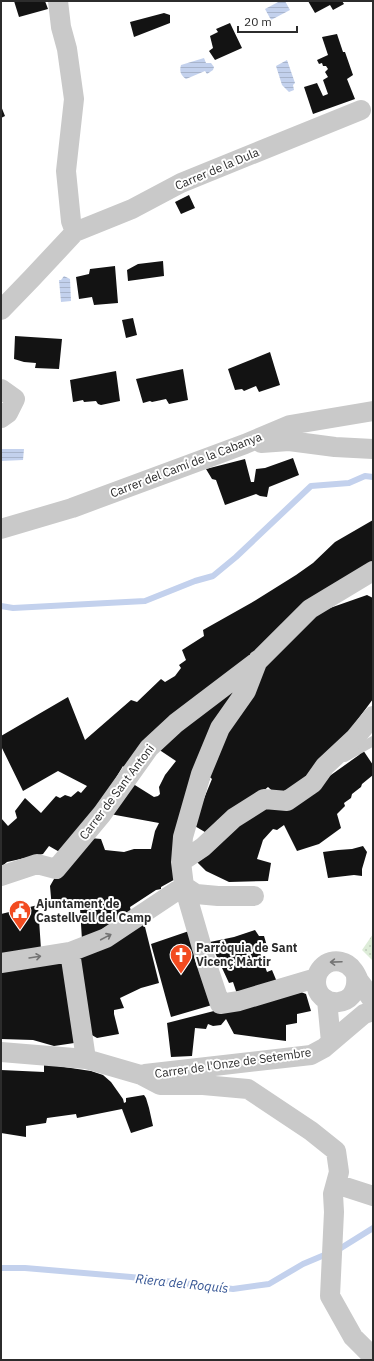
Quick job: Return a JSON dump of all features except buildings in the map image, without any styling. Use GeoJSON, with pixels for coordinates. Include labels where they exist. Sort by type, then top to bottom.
{"type":"FeatureCollection","features":[{"type":"Feature","properties":{"kind":"street"},"geometry":{"type":"LineString","coordinates":[[1,310],[75,232],[71,221],[66,171],[74,99],[67,49],[61,27],[58,1]]}},
{"type":"Feature","properties":{"kind":"street","name":"Carrer de la Dula"},"geometry":{"type":"LineString","coordinates":[[75,232],[132,209],[181,183],[361,110]]}},
{"type":"Feature","properties":{"kind":"street"},"geometry":{"type":"LineString","coordinates":[[1,389],[15,399],[8,413],[1,418]]}},
{"type":"Feature","properties":{"kind":"street","name":"Carrer del Camí de la Cabanya"},"geometry":{"type":"LineString","coordinates":[[1,529],[72,508],[245,444],[290,425],[373,410]]}},
{"type":"Feature","properties":{"kind":"street"},"geometry":{"type":"LineString","coordinates":[[245,444],[289,441],[334,447],[373,449]]}},
{"type":"Feature","properties":{"kind":"street"},"geometry":{"type":"LineString","coordinates":[[316,978],[239,1001],[220,1004],[207,966],[184,886],[181,862],[183,837],[201,774],[220,728],[246,691],[259,660],[310,609],[373,571]]}},
{"type":"Feature","properties":{"kind":"street"},"geometry":{"type":"LineString","coordinates":[[310,609],[373,588]]}},
{"type":"Feature","properties":{"kind":"street","name":"Carrer de Sant Antoni"},"geometry":{"type":"LineString","coordinates":[[1,876],[37,864],[56,869],[102,814],[149,748],[176,723],[259,660]]}},
{"type":"Feature","properties":{"kind":"street"},"geometry":{"type":"LineString","coordinates":[[181,862],[203,847],[234,818],[264,799],[287,801],[313,783],[325,766],[355,738],[373,716]]}},
{"type":"Feature","properties":{"kind":"street"},"geometry":{"type":"LineString","coordinates":[[184,886],[196,894],[218,896],[254,896]]}},
{"type":"Feature","properties":{"kind":"street"},"geometry":{"type":"LineString","coordinates":[[1,963],[70,952],[106,938],[184,886]]}},
{"type":"Feature","properties":{"kind":"street"},"geometry":{"type":"LineString","coordinates":[[70,952],[86,1059]]}},
{"type":"Feature","properties":{"kind":"street"},"geometry":{"type":"LineString","coordinates":[[356,976],[356,990],[347,1000],[333,1002],[321,996],[318,991],[316,984],[318,972],[323,966],[329,963],[336,961],[342,962],[353,970],[373,1001]]}},
{"type":"Feature","properties":{"kind":"street"},"geometry":{"type":"LineString","coordinates":[[327,1000],[328,1045]]}},
{"type":"Feature","properties":{"kind":"street","name":"Carrer de l'Onze de Setembre"},"geometry":{"type":"LineString","coordinates":[[141,1075],[311,1055],[328,1045],[364,1014],[373,1011]]}},
{"type":"Feature","properties":{"kind":"street"},"geometry":{"type":"LineString","coordinates":[[1,1052],[86,1059],[141,1075],[160,1085],[203,1085],[248,1089],[311,1131],[336,1151],[339,1172],[333,1194],[334,1212],[330,1296],[353,1337],[373,1356]]}},
{"type":"Feature","properties":{"kind":"street"},"geometry":{"type":"LineString","coordinates":[[336,1184],[373,1196]]}},
{"type":"Feature","properties":{"kind":"lane"},"geometry":{"type":"LineString","coordinates":[[318,776],[345,757],[373,741]]}},
{"type":"Feature","properties":{"kind":"green space"},"geometry":{"type":"Polygon","coordinates":[[[373,934],[373,961],[362,950],[373,934]]]}},
{"type":"Feature","properties":{"kind":"water"},"geometry":{"type":"Polygon","coordinates":[[[280,1],[285,1],[290,10],[271,20],[265,9],[280,1]]]}},
{"type":"Feature","properties":{"kind":"water"},"geometry":{"type":"Polygon","coordinates":[[[204,58],[206,63],[211,63],[214,67],[213,70],[207,74],[205,71],[186,79],[183,76],[180,71],[181,65],[204,58]]]}},
{"type":"Feature","properties":{"kind":"water"},"geometry":{"type":"Polygon","coordinates":[[[287,60],[295,83],[293,85],[294,90],[289,92],[282,85],[276,66],[287,60]]]}},
{"type":"Feature","properties":{"kind":"water"},"geometry":{"type":"Polygon","coordinates":[[[64,276],[70,279],[71,301],[61,302],[59,280],[61,280],[64,276]]]}},
{"type":"Feature","properties":{"kind":"water"},"geometry":{"type":"Polygon","coordinates":[[[1,449],[24,449],[23,460],[1,461],[1,449]]]}},
{"type":"Feature","properties":{"kind":"waterway"},"geometry":{"type":"LineString","coordinates":[[1,606],[13,608],[145,601],[195,581],[213,576],[236,557],[311,486],[349,483],[365,476],[373,477]]}},
{"type":"Feature","properties":{"kind":"waterway","name":"Riera del Roquís"},"geometry":{"type":"LineString","coordinates":[[1,1268],[25,1268],[131,1277],[233,1289],[269,1284],[303,1264],[341,1248],[373,1228]]}},
{"type":"Feature","properties":{"kind":"place","name":"Ajuntament de Castellvell del Camp"},"geometry":{"type":"Point","coordinates":[20,930]}},
{"type":"Feature","properties":{"kind":"place","name":"Parròquia de Sant Vicenç Màrtir"},"geometry":{"type":"Point","coordinates":[181,974]}}]}
